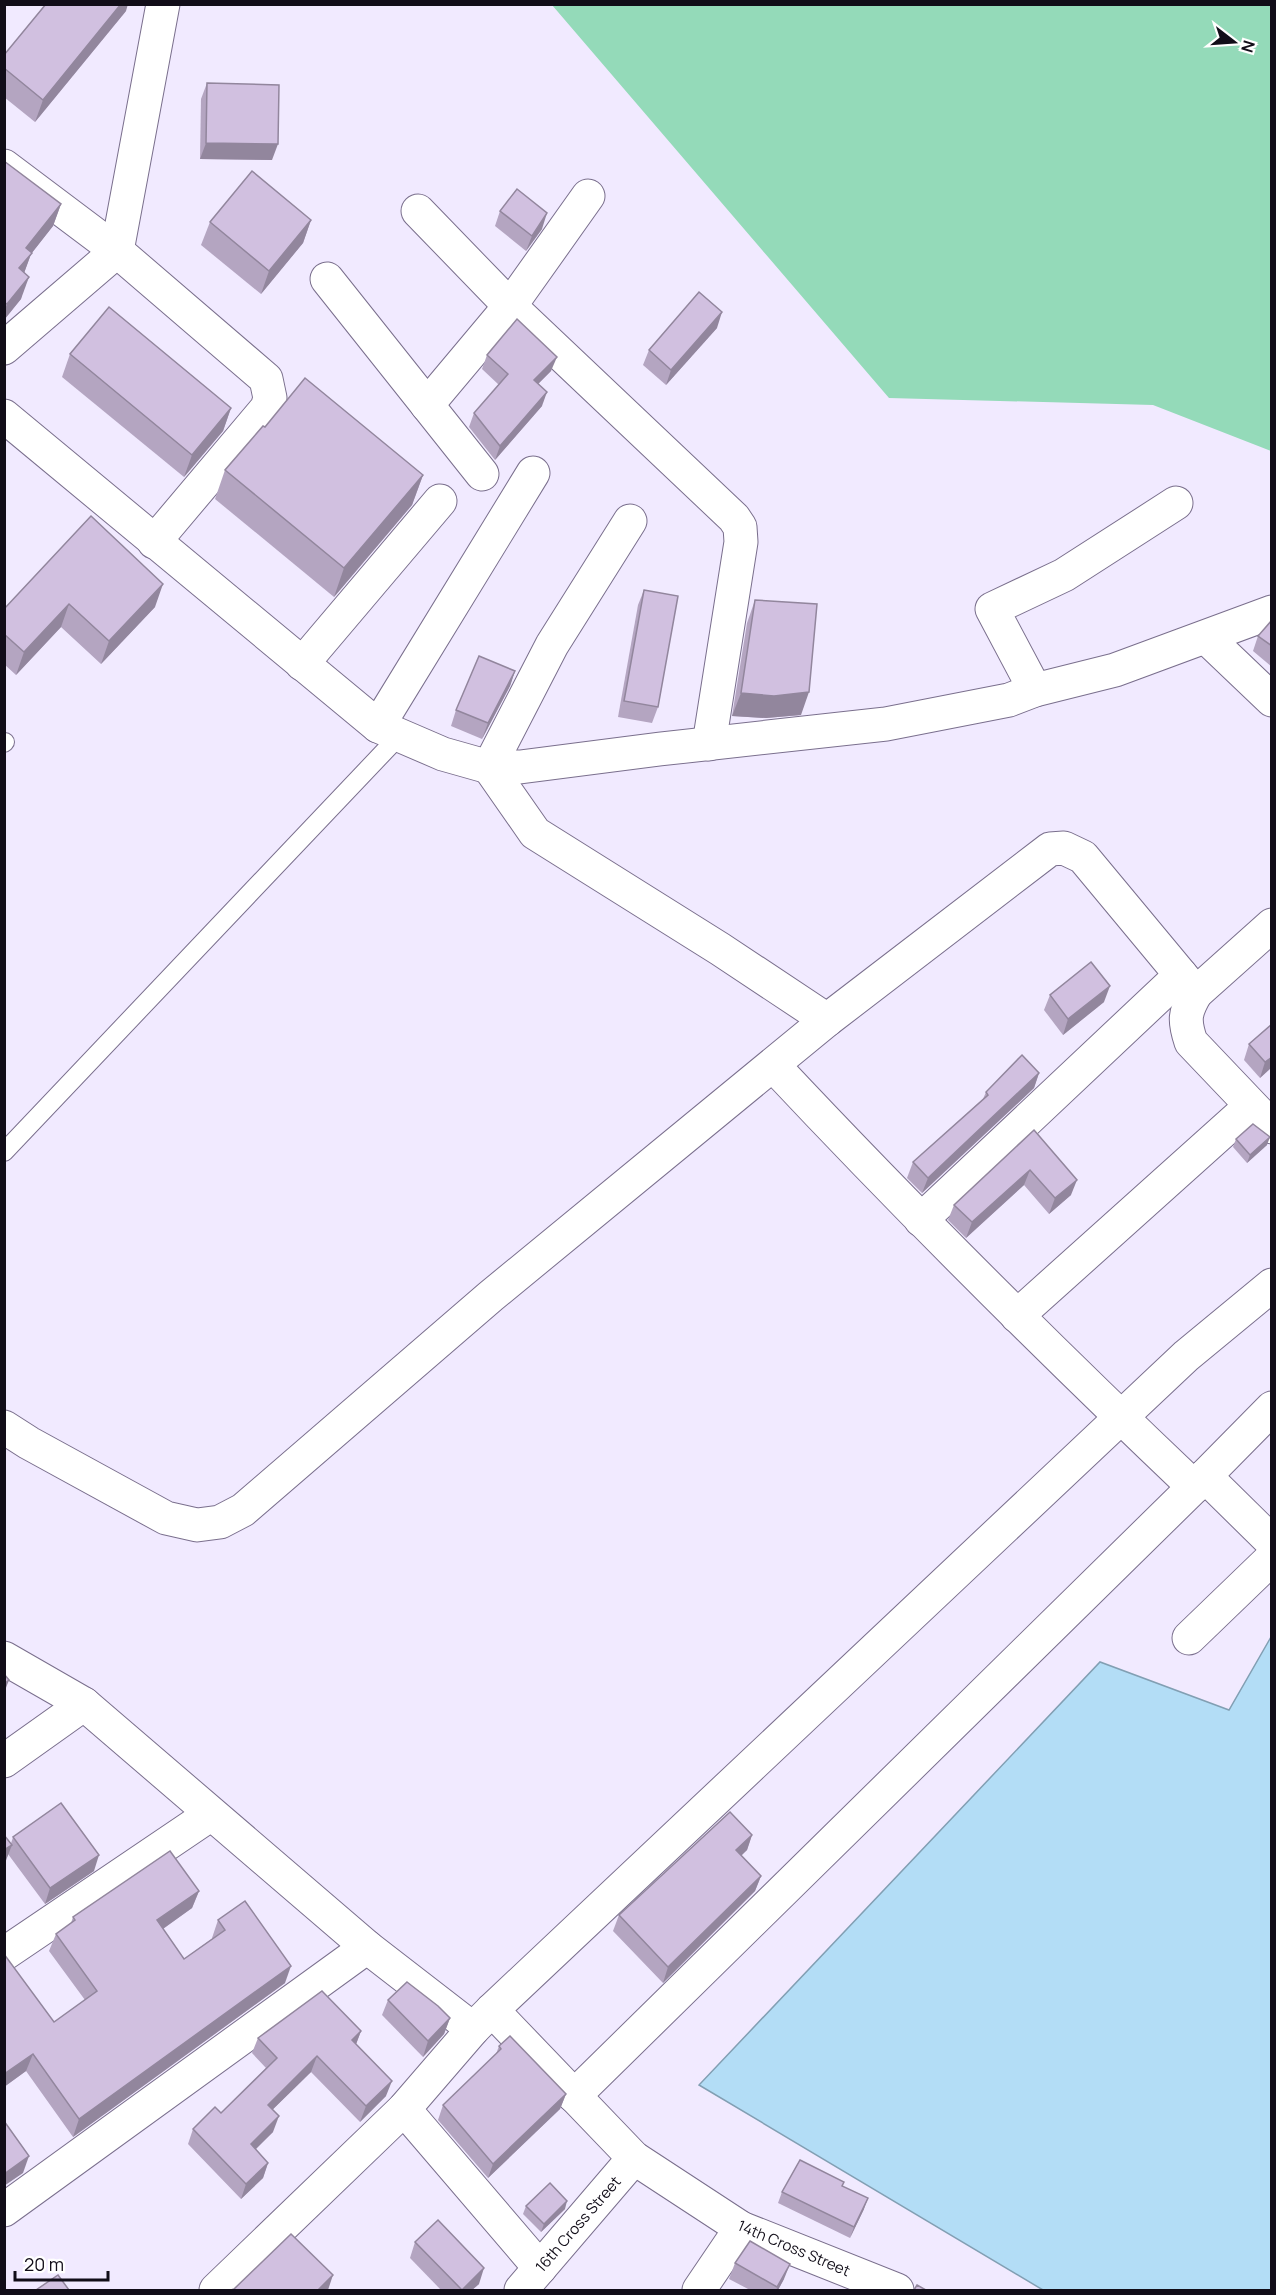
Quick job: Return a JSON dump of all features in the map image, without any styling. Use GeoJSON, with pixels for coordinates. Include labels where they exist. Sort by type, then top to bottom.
{"type":"FeatureCollection","features":[{"type":"Feature","properties":{"kind":"street"},"geometry":{"type":"LineString","coordinates":[[4,348],[117,251],[163,4]]}},
{"type":"Feature","properties":{"kind":"street"},"geometry":{"type":"LineString","coordinates":[[4,166],[117,251],[266,380],[270,390],[267,408],[154,542]]}},
{"type":"Feature","properties":{"kind":"street"},"geometry":{"type":"LineString","coordinates":[[427,405],[510,306],[588,196]]}},
{"type":"Feature","properties":{"kind":"street"},"geometry":{"type":"LineString","coordinates":[[418,211],[510,306],[734,518],[740,527],[741,542],[710,744]]}},
{"type":"Feature","properties":{"kind":"street"},"geometry":{"type":"LineString","coordinates":[[327,279],[482,474]]}},
{"type":"Feature","properties":{"kind":"street"},"geometry":{"type":"LineString","coordinates":[[4,416],[302,664],[389,731],[443,754],[489,767],[520,767],[886,724],[1009,700],[1035,690],[1115,670],[1207,638],[1272,612]]}},
{"type":"Feature","properties":{"kind":"street"},"geometry":{"type":"LineString","coordinates":[[389,731],[533,473]]}},
{"type":"Feature","properties":{"kind":"street"},"geometry":{"type":"LineString","coordinates":[[302,664],[440,501]]}},
{"type":"Feature","properties":{"kind":"street"},"geometry":{"type":"LineString","coordinates":[[1035,690],[992,609],[1064,575],[1176,503]]}},
{"type":"Feature","properties":{"kind":"street"},"geometry":{"type":"LineString","coordinates":[[489,767],[552,645],[630,521]]}},
{"type":"Feature","properties":{"kind":"street"},"geometry":{"type":"LineString","coordinates":[[1207,638],[1272,700]]}},
{"type":"Feature","properties":{"kind":"street"},"geometry":{"type":"LineString","coordinates":[[489,767],[535,833],[720,949],[827,1020]]}},
{"type":"Feature","properties":{"kind":"street"},"geometry":{"type":"LineString","coordinates":[[4,1427],[28,1443],[166,1518],[197,1525],[220,1522],[243,1510],[491,1296],[827,1020],[1050,849],[1064,848],[1083,857],[1189,984],[1185,1024],[1191,1042],[1261,1117],[1017,1316]]}},
{"type":"Feature","properties":{"kind":"street"},"geometry":{"type":"LineString","coordinates":[[921,1220],[1189,984],[1272,925]]}},
{"type":"Feature","properties":{"kind":"street"},"geometry":{"type":"LineString","coordinates":[[773,1065],[921,1220],[1120,1417],[1272,1542]]}},
{"type":"Feature","properties":{"kind":"street"},"geometry":{"type":"LineString","coordinates":[[216,2290],[404,2109],[482,2019],[1185,1356],[1272,1285]]}},
{"type":"Feature","properties":{"kind":"street"},"geometry":{"type":"LineString","coordinates":[[574,2096],[1272,1408]]}},
{"type":"Feature","properties":{"kind":"street"},"geometry":{"type":"LineString","coordinates":[[1189,1638],[1272,1558]]}},
{"type":"Feature","properties":{"kind":"street","name":"14th Cross Street"},"geometry":{"type":"LineString","coordinates":[[4,1658],[84,1704],[368,1947],[482,2019],[574,2096],[634,2158],[741,2228],[846,2281],[897,2290]]}},
{"type":"Feature","properties":{"kind":"street"},"geometry":{"type":"LineString","coordinates":[[4,1761],[84,1704]]}},
{"type":"Feature","properties":{"kind":"street"},"geometry":{"type":"LineString","coordinates":[[4,1954],[211,1814]]}},
{"type":"Feature","properties":{"kind":"street"},"geometry":{"type":"LineString","coordinates":[[4,2210],[368,1947]]}},
{"type":"Feature","properties":{"kind":"street"},"geometry":{"type":"LineString","coordinates":[[404,2109],[531,2279]]}},
{"type":"Feature","properties":{"kind":"street","name":"16th Cross Street"},"geometry":{"type":"LineString","coordinates":[[531,2279],[634,2158]]}},
{"type":"Feature","properties":{"kind":"street"},"geometry":{"type":"LineString","coordinates":[[699,2290],[741,2228]]}},
{"type":"Feature","properties":{"kind":"lane"},"geometry":{"type":"LineString","coordinates":[[4,1152],[389,731]]}},
{"type":"Feature","properties":{"kind":"green space"},"geometry":{"type":"Polygon","coordinates":[[[552,5],[1271,5],[1271,451],[1153,405],[889,398],[552,5]]]}},
{"type":"Feature","properties":{"kind":"water"},"geometry":{"type":"Polygon","coordinates":[[[1271,1637],[1271,2290],[1043,2290],[699,2085],[1100,1662],[1229,1710],[1271,1637]]]}},
{"type":"Feature","properties":{"kind":"building"},"geometry":{"type":"Polygon","coordinates":[[[46,4],[121,4],[43,100],[4,68],[4,55],[46,4]]]}},
{"type":"Feature","properties":{"kind":"building"},"geometry":{"type":"Polygon","coordinates":[[[207,83],[279,85],[278,144],[206,143],[207,83]]]}},
{"type":"Feature","properties":{"kind":"building"},"geometry":{"type":"Polygon","coordinates":[[[4,161],[61,204],[26,248],[32,253],[19,268],[29,277],[7,304],[4,302],[4,161]]]}},
{"type":"Feature","properties":{"kind":"building"},"geometry":{"type":"Polygon","coordinates":[[[252,171],[311,220],[269,271],[210,222],[252,171]]]}},
{"type":"Feature","properties":{"kind":"building"},"geometry":{"type":"Polygon","coordinates":[[[517,189],[547,213],[532,236],[500,211],[517,189]]]}},
{"type":"Feature","properties":{"kind":"building"},"geometry":{"type":"Polygon","coordinates":[[[699,292],[722,312],[671,370],[649,350],[699,292]]]}},
{"type":"Feature","properties":{"kind":"building"},"geometry":{"type":"Polygon","coordinates":[[[109,307],[231,408],[192,455],[70,354],[109,307]]]}},
{"type":"Feature","properties":{"kind":"building"},"geometry":{"type":"Polygon","coordinates":[[[517,319],[557,357],[534,380],[547,392],[500,446],[474,413],[508,374],[487,355],[517,319]]]}},
{"type":"Feature","properties":{"kind":"building"},"geometry":{"type":"Polygon","coordinates":[[[305,378],[423,475],[344,568],[225,470],[263,426],[265,427],[305,378]]]}},
{"type":"Feature","properties":{"kind":"building"},"geometry":{"type":"Polygon","coordinates":[[[91,516],[163,584],[109,641],[69,604],[24,652],[4,634],[4,609],[91,516]]]}},
{"type":"Feature","properties":{"kind":"building"},"geometry":{"type":"Polygon","coordinates":[[[644,590],[678,596],[658,707],[624,701],[644,590]]]}},
{"type":"Feature","properties":{"kind":"building"},"geometry":{"type":"Polygon","coordinates":[[[755,600],[817,604],[809,692],[774,696],[741,693],[755,600]]]}},
{"type":"Feature","properties":{"kind":"building"},"geometry":{"type":"Polygon","coordinates":[[[1272,620],[1272,646],[1258,636],[1272,620]]]}},
{"type":"Feature","properties":{"kind":"building"},"geometry":{"type":"Polygon","coordinates":[[[479,656],[515,671],[488,723],[456,710],[479,656]]]}},
{"type":"Feature","properties":{"kind":"building"},"geometry":{"type":"Polygon","coordinates":[[[1091,962],[1110,986],[1068,1019],[1050,995],[1091,962]]]}},
{"type":"Feature","properties":{"kind":"building"},"geometry":{"type":"Polygon","coordinates":[[[1272,1024],[1272,1057],[1265,1062],[1249,1044],[1272,1024]]]}},
{"type":"Feature","properties":{"kind":"building"},"geometry":{"type":"Polygon","coordinates":[[[1022,1055],[1039,1073],[928,1178],[913,1162],[988,1095],[986,1092],[1022,1055]]]}},
{"type":"Feature","properties":{"kind":"building"},"geometry":{"type":"Polygon","coordinates":[[[1253,1124],[1270,1137],[1250,1155],[1236,1139],[1253,1124]]]}},
{"type":"Feature","properties":{"kind":"building"},"geometry":{"type":"Polygon","coordinates":[[[1034,1130],[1077,1180],[1055,1198],[1030,1170],[972,1222],[954,1205],[1034,1130]]]}},
{"type":"Feature","properties":{"kind":"building"},"geometry":{"type":"Polygon","coordinates":[[[4,1674],[9,1680],[4,1684],[4,1674]]]}},
{"type":"Feature","properties":{"kind":"building"},"geometry":{"type":"Polygon","coordinates":[[[61,1803],[99,1855],[50,1888],[13,1837],[61,1803]]]}},
{"type":"Feature","properties":{"kind":"building"},"geometry":{"type":"Polygon","coordinates":[[[730,1812],[752,1835],[736,1850],[761,1876],[668,1967],[619,1915],[730,1812]]]}},
{"type":"Feature","properties":{"kind":"building"},"geometry":{"type":"Polygon","coordinates":[[[4,1835],[12,1845],[4,1850],[4,1835]]]}},
{"type":"Feature","properties":{"kind":"building"},"geometry":{"type":"Polygon","coordinates":[[[170,1851],[199,1891],[157,1920],[184,1959],[225,1930],[218,1920],[245,1901],[291,1966],[79,2119],[33,2054],[4,2074],[4,1954],[54,2022],[97,1991],[56,1934],[75,1920],[73,1917],[170,1851]]]}},
{"type":"Feature","properties":{"kind":"building"},"geometry":{"type":"Polygon","coordinates":[[[407,1982],[450,2018],[428,2041],[388,2000],[407,1982]]]}},
{"type":"Feature","properties":{"kind":"building"},"geometry":{"type":"Polygon","coordinates":[[[322,1991],[361,2031],[352,2040],[392,2081],[366,2106],[317,2056],[268,2105],[279,2116],[251,2144],[268,2163],[246,2184],[193,2129],[215,2107],[221,2113],[277,2058],[258,2038],[322,1991]]]}},
{"type":"Feature","properties":{"kind":"building"},"geometry":{"type":"Polygon","coordinates":[[[510,2036],[566,2094],[493,2164],[443,2105],[501,2049],[499,2046],[510,2036]]]}},
{"type":"Feature","properties":{"kind":"building"},"geometry":{"type":"Polygon","coordinates":[[[4,2121],[29,2156],[4,2174],[4,2121]]]}},
{"type":"Feature","properties":{"kind":"building"},"geometry":{"type":"Polygon","coordinates":[[[800,2160],[844,2182],[842,2186],[868,2198],[854,2227],[782,2192],[800,2160]]]}},
{"type":"Feature","properties":{"kind":"building"},"geometry":{"type":"Polygon","coordinates":[[[550,2183],[567,2201],[544,2224],[526,2206],[550,2183]]]}},
{"type":"Feature","properties":{"kind":"building"},"geometry":{"type":"Polygon","coordinates":[[[438,2220],[484,2268],[462,2290],[415,2242],[438,2220]]]}},
{"type":"Feature","properties":{"kind":"building"},"geometry":{"type":"Polygon","coordinates":[[[291,2234],[333,2275],[318,2290],[231,2290],[234,2289],[291,2234]]]}},
{"type":"Feature","properties":{"kind":"building"},"geometry":{"type":"Polygon","coordinates":[[[750,2241],[790,2264],[777,2287],[735,2263],[750,2241]]]}},
{"type":"Feature","properties":{"kind":"building"},"geometry":{"type":"Polygon","coordinates":[[[58,2275],[69,2290],[36,2290],[58,2275]]]}},
{"type":"Feature","properties":{"kind":"building"},"geometry":{"type":"Polygon","coordinates":[[[917,2285],[926,2290],[914,2290],[917,2285]]]}}]}
